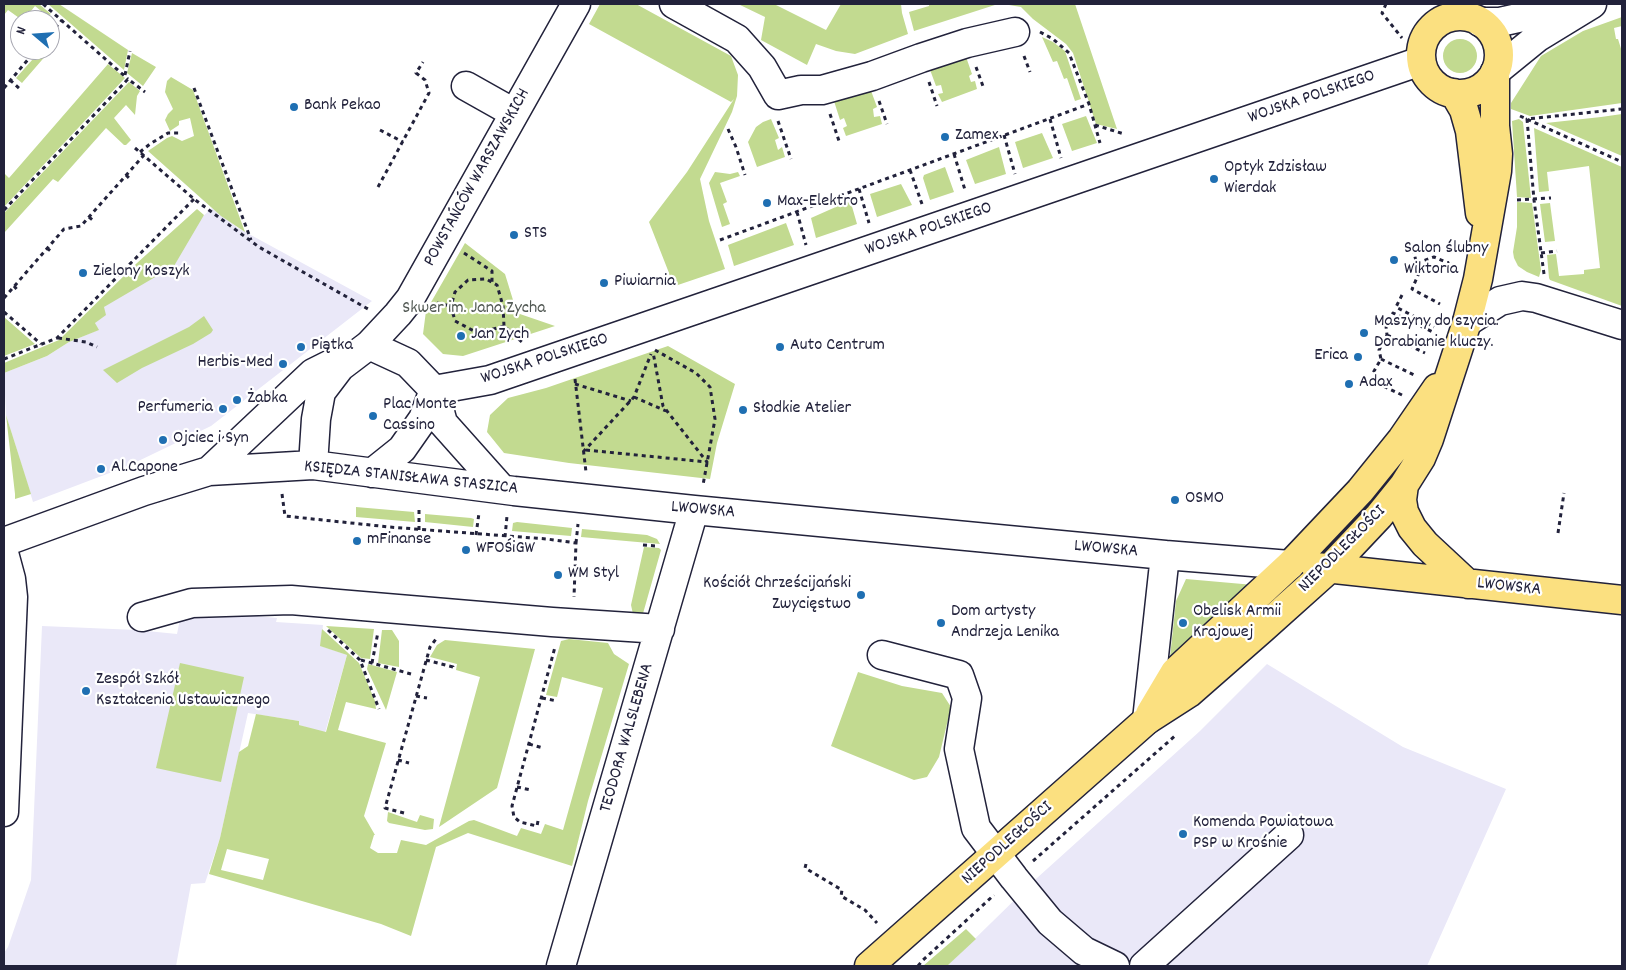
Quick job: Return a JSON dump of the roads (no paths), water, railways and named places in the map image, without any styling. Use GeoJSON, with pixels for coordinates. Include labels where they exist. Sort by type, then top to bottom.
{"type":"FeatureCollection","features":[{"type":"Feature","properties":{"kind":"main road"},"geometry":{"type":"LineString","coordinates":[[1438,12],[1453,16],[1464,16],[1480,22],[1492,33],[1497,43],[1498,63],[1495,72],[1482,87],[1473,91],[1454,94],[1442,90],[1425,73],[1422,61],[1425,37],[1432,27],[1438,12]]}},
{"type":"Feature","properties":{"kind":"main road","name":"NIEPODLEGŁOŚCI"},"geometry":{"type":"LineString","coordinates":[[869,966],[1146,720],[1189,693],[1329,568],[1379,516],[1404,485],[1421,458],[1430,439],[1467,322],[1478,279],[1497,171],[1495,72]]}},
{"type":"Feature","properties":{"kind":"main road","name":"NIEPODLEGŁOŚCI"},"geometry":{"type":"LineString","coordinates":[[1454,94],[1464,110],[1470,131],[1484,249]]}},
{"type":"Feature","properties":{"kind":"main road","name":"NIEPODLEGŁOŚCI"},"geometry":{"type":"LineString","coordinates":[[1146,720],[1175,672],[1290,565],[1378,470],[1441,382],[1456,354]]}},
{"type":"Feature","properties":{"kind":"main road"},"geometry":{"type":"LineString","coordinates":[[1404,485],[1402,500],[1404,512],[1412,528],[1425,544],[1468,584]]}},
{"type":"Feature","properties":{"kind":"main road","name":"LWOWSKA"},"geometry":{"type":"LineString","coordinates":[[1290,565],[1622,600]]}},
{"type":"Feature","properties":{"kind":"street","name":"POWSTAŃCÓW WARSZAWSKICH"},"geometry":{"type":"LineString","coordinates":[[369,345],[410,299],[576,4]]}},
{"type":"Feature","properties":{"kind":"street"},"geometry":{"type":"LineString","coordinates":[[674,4],[737,39],[762,68],[778,94],[801,90],[822,90],[872,76],[967,43],[1016,32]]}},
{"type":"Feature","properties":{"kind":"street"},"geometry":{"type":"LineString","coordinates":[[1480,22],[1500,22],[1582,4]]}},
{"type":"Feature","properties":{"kind":"street"},"geometry":{"type":"LineString","coordinates":[[1495,72],[1538,37],[1592,4]]}},
{"type":"Feature","properties":{"kind":"street","name":"WOJSKA POLSKIEGO"},"geometry":{"type":"LineString","coordinates":[[434,390],[490,380],[1422,61]]}},
{"type":"Feature","properties":{"kind":"street"},"geometry":{"type":"LineString","coordinates":[[466,86],[514,113]]}},
{"type":"Feature","properties":{"kind":"street"},"geometry":{"type":"LineString","coordinates":[[1467,322],[1500,301],[1549,292],[1622,325]]}},
{"type":"Feature","properties":{"kind":"street"},"geometry":{"type":"LineString","coordinates":[[369,345],[408,363],[434,390],[443,423],[501,488]]}},
{"type":"Feature","properties":{"kind":"street"},"geometry":{"type":"LineString","coordinates":[[313,465],[316,420],[321,392],[340,367],[369,345]]}},
{"type":"Feature","properties":{"kind":"street"},"geometry":{"type":"LineString","coordinates":[[209,471],[313,374],[369,345]]}},
{"type":"Feature","properties":{"kind":"street"},"geometry":{"type":"LineString","coordinates":[[372,473],[402,449],[423,419],[434,390]]}},
{"type":"Feature","properties":{"kind":"street","name":"KSIĘDZA STANISŁAWA STASZICA"},"geometry":{"type":"LineString","coordinates":[[4,542],[144,491],[209,471],[313,465],[501,488],[584,511]]}},
{"type":"Feature","properties":{"kind":"street","name":"LWOWSKA"},"geometry":{"type":"LineString","coordinates":[[584,511],[698,498],[1165,555],[1290,565]]}},
{"type":"Feature","properties":{"kind":"street","name":"TEODORA WALSLEBENA"},"geometry":{"type":"LineString","coordinates":[[562,966],[698,498]]}},
{"type":"Feature","properties":{"kind":"street"},"geometry":{"type":"LineString","coordinates":[[4,553],[11,579],[13,597],[4,812]]}},
{"type":"Feature","properties":{"kind":"street"},"geometry":{"type":"LineString","coordinates":[[1146,720],[1165,555]]}},
{"type":"Feature","properties":{"kind":"street"},"geometry":{"type":"LineString","coordinates":[[142,617],[192,603],[291,600],[660,629]]}},
{"type":"Feature","properties":{"kind":"street"},"geometry":{"type":"LineString","coordinates":[[882,655],[959,674],[967,698],[959,749],[976,828],[1050,922],[1084,951],[1115,966]]}},
{"type":"Feature","properties":{"kind":"street"},"geometry":{"type":"LineString","coordinates":[[1144,966],[1290,835]]}},
{"type":"Feature","properties":{"kind":"place","name":"Bank Pekao"},"geometry":{"type":"Point","coordinates":[294,107]}},
{"type":"Feature","properties":{"kind":"place","name":"Zamex"},"geometry":{"type":"Point","coordinates":[945,137]}},
{"type":"Feature","properties":{"kind":"place","name":"Optyk Zdzisław Wierdak"},"geometry":{"type":"Point","coordinates":[1214,179]}},
{"type":"Feature","properties":{"kind":"place","name":"Max-Elektro"},"geometry":{"type":"Point","coordinates":[767,203]}},
{"type":"Feature","properties":{"kind":"place","name":"STS"},"geometry":{"type":"Point","coordinates":[514,235]}},
{"type":"Feature","properties":{"kind":"place","name":"Salon ślubny Wiktoria"},"geometry":{"type":"Point","coordinates":[1394,260]}},
{"type":"Feature","properties":{"kind":"place","name":"Zielony Koszyk"},"geometry":{"type":"Point","coordinates":[83,273]}},
{"type":"Feature","properties":{"kind":"place","name":"Piwiarnia"},"geometry":{"type":"Point","coordinates":[604,283]}},
{"type":"Feature","properties":{"kind":"place","name":"Maszyny do szycia. Dorabianie kluczy."},"geometry":{"type":"Point","coordinates":[1364,333]}},
{"type":"Feature","properties":{"kind":"place","name":"Jan Zych"},"geometry":{"type":"Point","coordinates":[461,336]}},
{"type":"Feature","properties":{"kind":"place","name":"Piątka"},"geometry":{"type":"Point","coordinates":[301,347]}},
{"type":"Feature","properties":{"kind":"place","name":"Auto Centrum"},"geometry":{"type":"Point","coordinates":[780,347]}},
{"type":"Feature","properties":{"kind":"place","name":"Erica"},"geometry":{"type":"Point","coordinates":[1358,357]}},
{"type":"Feature","properties":{"kind":"place","name":"Herbis-Med"},"geometry":{"type":"Point","coordinates":[283,364]}},
{"type":"Feature","properties":{"kind":"place","name":"Adax"},"geometry":{"type":"Point","coordinates":[1349,384]}},
{"type":"Feature","properties":{"kind":"place","name":"Żabka"},"geometry":{"type":"Point","coordinates":[237,400]}},
{"type":"Feature","properties":{"kind":"place","name":"Perfumeria"},"geometry":{"type":"Point","coordinates":[223,409]}},
{"type":"Feature","properties":{"kind":"place","name":"Słodkie Atelier"},"geometry":{"type":"Point","coordinates":[743,410]}},
{"type":"Feature","properties":{"kind":"place","name":"Plac Monte Cassino"},"geometry":{"type":"Point","coordinates":[373,416]}},
{"type":"Feature","properties":{"kind":"place","name":"Ojciec i Syn"},"geometry":{"type":"Point","coordinates":[163,440]}},
{"type":"Feature","properties":{"kind":"place","name":"Al.Capone"},"geometry":{"type":"Point","coordinates":[101,469]}},
{"type":"Feature","properties":{"kind":"place","name":"OSMO"},"geometry":{"type":"Point","coordinates":[1175,500]}},
{"type":"Feature","properties":{"kind":"place","name":"mFinanse"},"geometry":{"type":"Point","coordinates":[357,541]}},
{"type":"Feature","properties":{"kind":"place","name":"WFOŚiGW"},"geometry":{"type":"Point","coordinates":[466,550]}},
{"type":"Feature","properties":{"kind":"place","name":"WM Styl"},"geometry":{"type":"Point","coordinates":[558,575]}},
{"type":"Feature","properties":{"kind":"place","name":"Kościół Chrześcijański Zwycięstwo"},"geometry":{"type":"Point","coordinates":[861,595]}},
{"type":"Feature","properties":{"kind":"place","name":"Dom artysty Andrzeja Lenika"},"geometry":{"type":"Point","coordinates":[941,623]}},
{"type":"Feature","properties":{"kind":"place","name":"Obelisk Armii Krajowej"},"geometry":{"type":"Point","coordinates":[1183,623]}},
{"type":"Feature","properties":{"kind":"place","name":"Zespół Szkół Kształcenia Ustawicznego"},"geometry":{"type":"Point","coordinates":[86,691]}},
{"type":"Feature","properties":{"kind":"place","name":"Komenda Powiatowa PSP w Krośnie"},"geometry":{"type":"Point","coordinates":[1183,834]}},
{"type":"Feature","properties":{"kind":"park label","name":"Skwer im. Jana Zycha"},"geometry":{"type":"Point","coordinates":[474,310]}}]}
